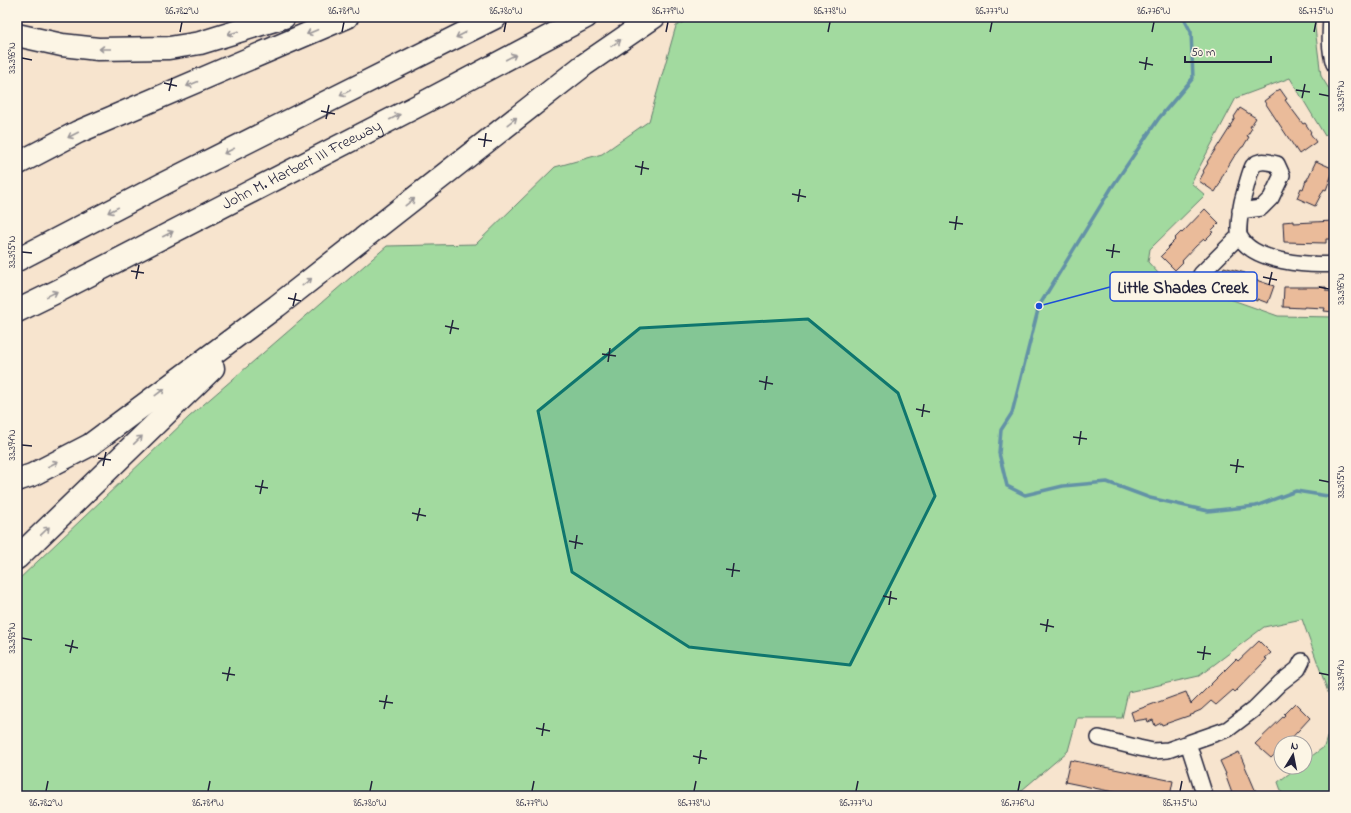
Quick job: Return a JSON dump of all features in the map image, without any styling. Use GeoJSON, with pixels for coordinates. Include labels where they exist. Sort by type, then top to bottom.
{"type":"FeatureCollection","features":[{"type":"Feature","properties":{"kind":"highway"},"geometry":{"type":"LineString","coordinates":[[17,35],[62,45],[98,49],[169,48],[200,43],[284,17]]}},
{"type":"Feature","properties":{"kind":"highway"},"geometry":{"type":"LineString","coordinates":[[17,164],[78,132],[348,17]]}},
{"type":"Feature","properties":{"kind":"highway"},"geometry":{"type":"LineString","coordinates":[[17,260],[496,17]]}},
{"type":"Feature","properties":{"kind":"highway","name":"John M. Harbert III Freeway"},"geometry":{"type":"LineString","coordinates":[[17,311],[586,17]]}},
{"type":"Feature","properties":{"kind":"highway"},"geometry":{"type":"LineString","coordinates":[[17,480],[32,475],[90,445],[277,306],[584,65],[654,17]]}},
{"type":"Feature","properties":{"kind":"highway"},"geometry":{"type":"LineString","coordinates":[[17,558],[277,306]]}},
{"type":"Feature","properties":{"kind":"street"},"geometry":{"type":"LineString","coordinates":[[1331,17],[1330,40],[1334,64]]}},
{"type":"Feature","properties":{"kind":"street"},"geometry":{"type":"LineString","coordinates":[[1240,212],[1239,236],[1246,246],[1262,254],[1280,260],[1324,265],[1334,264]]}},
{"type":"Feature","properties":{"kind":"street"},"geometry":{"type":"LineString","coordinates":[[1201,274],[1239,236]]}},
{"type":"Feature","properties":{"kind":"street"},"geometry":{"type":"LineString","coordinates":[[1099,738],[1153,751],[1168,750],[1228,729],[1253,710],[1280,683],[1298,669],[1302,661]]}},
{"type":"Feature","properties":{"kind":"street"},"geometry":{"type":"LineString","coordinates":[[1188,743],[1204,796]]}},
{"type":"Feature","properties":{"kind":"highlighted area"},"geometry":{"type":"Polygon","coordinates":[[[808,319],[898,393],[935,496],[850,665],[689,647],[572,572],[538,411],[640,328],[808,319]]]}},
{"type":"Feature","properties":{"kind":"green space"},"geometry":{"type":"Polygon","coordinates":[[[693,17],[1315,17],[1321,76],[1334,97],[1334,128],[1325,136],[1290,78],[1236,98],[1191,183],[1205,195],[1150,249],[1148,262],[1159,274],[1278,316],[1334,317],[1334,709],[1302,619],[1264,627],[1199,676],[1128,692],[1122,718],[1077,718],[1068,751],[1022,790],[1020,796],[17,796],[17,581],[189,417],[387,246],[476,244],[555,167],[602,154],[649,121],[676,26],[693,17]]]}},
{"type":"Feature","properties":{"kind":"green space"},"geometry":{"type":"Polygon","coordinates":[[[1334,715],[1334,796],[1283,796],[1278,782],[1287,775],[1313,775],[1313,755],[1324,747],[1334,715]]]}},
{"type":"Feature","properties":{"kind":"building"},"geometry":{"type":"Polygon","coordinates":[[[1280,89],[1287,99],[1285,100],[1303,124],[1305,123],[1316,142],[1299,154],[1264,101],[1280,89]]]}},
{"type":"Feature","properties":{"kind":"building"},"geometry":{"type":"Polygon","coordinates":[[[1240,108],[1256,118],[1250,127],[1252,128],[1247,136],[1249,137],[1243,147],[1235,155],[1215,192],[1199,181],[1208,163],[1207,162],[1231,126],[1235,118],[1234,117],[1240,108]]]}},
{"type":"Feature","properties":{"kind":"building"},"geometry":{"type":"Polygon","coordinates":[[[1316,161],[1334,169],[1326,190],[1324,189],[1315,206],[1297,198],[1301,188],[1303,189],[1316,161]]]}},
{"type":"Feature","properties":{"kind":"building"},"geometry":{"type":"Polygon","coordinates":[[[1205,209],[1219,223],[1211,231],[1213,232],[1196,246],[1175,270],[1161,256],[1169,248],[1168,247],[1175,240],[1174,239],[1181,232],[1182,233],[1205,209]]]}},
{"type":"Feature","properties":{"kind":"building"},"geometry":{"type":"Polygon","coordinates":[[[1294,221],[1294,223],[1334,221],[1334,239],[1326,239],[1326,243],[1284,242],[1283,222],[1294,221]]]}},
{"type":"Feature","properties":{"kind":"building"},"geometry":{"type":"Polygon","coordinates":[[[1224,267],[1245,273],[1244,276],[1274,286],[1268,303],[1257,299],[1257,301],[1247,297],[1246,299],[1237,296],[1238,293],[1217,286],[1224,267]]]}},
{"type":"Feature","properties":{"kind":"building"},"geometry":{"type":"Polygon","coordinates":[[[1284,287],[1326,287],[1326,291],[1334,292],[1334,312],[1324,311],[1325,308],[1283,307],[1284,287]]]}},
{"type":"Feature","properties":{"kind":"building"},"geometry":{"type":"Polygon","coordinates":[[[1259,641],[1271,653],[1265,658],[1267,659],[1235,692],[1233,690],[1216,705],[1211,701],[1194,714],[1162,725],[1161,723],[1155,726],[1153,720],[1148,722],[1147,719],[1134,721],[1131,712],[1186,692],[1191,704],[1236,659],[1238,661],[1259,641]]]}},
{"type":"Feature","properties":{"kind":"building"},"geometry":{"type":"Polygon","coordinates":[[[1295,703],[1310,718],[1294,735],[1273,735],[1273,756],[1271,758],[1255,744],[1285,715],[1284,714],[1295,703]]]}},
{"type":"Feature","properties":{"kind":"building"},"geometry":{"type":"Polygon","coordinates":[[[1239,752],[1256,792],[1247,796],[1233,796],[1220,761],[1239,752]]]}},
{"type":"Feature","properties":{"kind":"building"},"geometry":{"type":"Polygon","coordinates":[[[1070,760],[1173,781],[1170,796],[1133,796],[1065,782],[1070,760]]]}},
{"type":"Feature","properties":{"kind":"waterway"},"geometry":{"type":"LineString","coordinates":[[1183,17],[1191,32],[1193,78],[1159,118],[1112,187],[1039,306],[1012,413],[1001,430],[999,453],[1007,486],[1025,495],[1063,486],[1107,482],[1150,498],[1208,511],[1256,506],[1296,491],[1334,497]]}},
{"type":"Feature","properties":{"kind":"place","name":"Little Shades Creek"},"geometry":{"type":"Point","coordinates":[1039,306]}}]}
